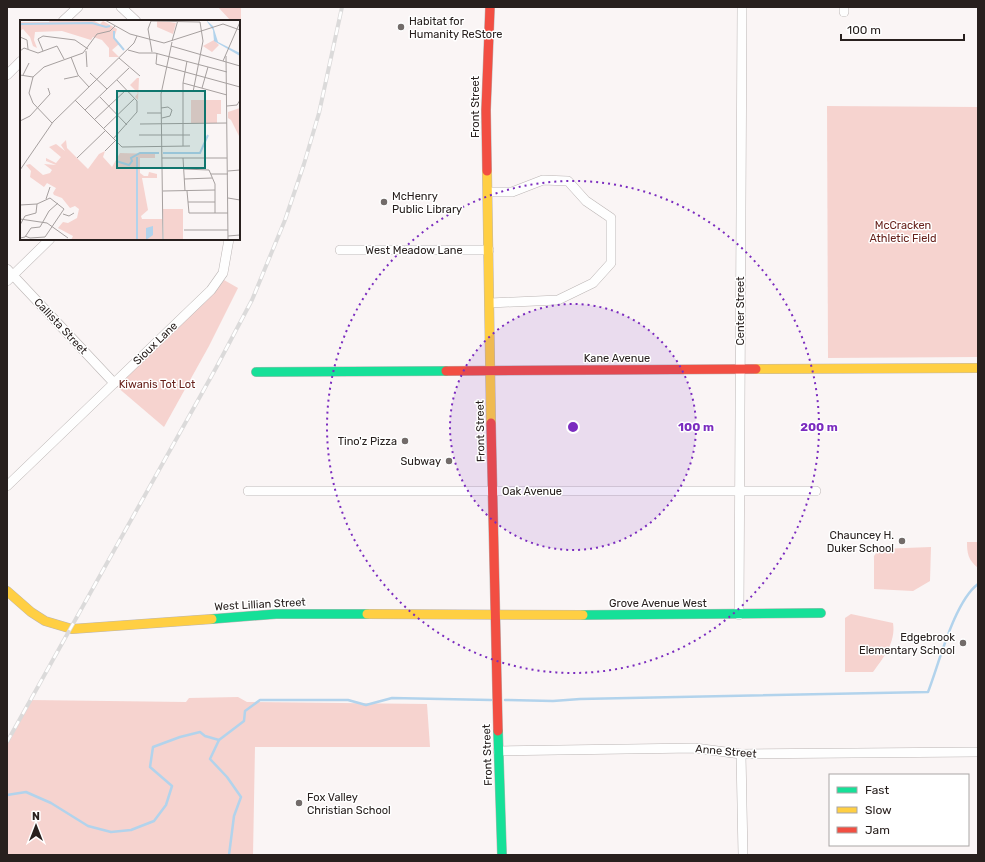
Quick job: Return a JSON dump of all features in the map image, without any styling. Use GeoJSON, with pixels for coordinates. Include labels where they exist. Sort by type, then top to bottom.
{"type":"FeatureCollection","features":[{"type":"Feature","properties":{"kind":"street"},"geometry":{"type":"LineString","coordinates":[[64,20],[78,7]]}},
{"type":"Feature","properties":{"kind":"street"},"geometry":{"type":"LineString","coordinates":[[121,7],[135,20]]}},
{"type":"Feature","properties":{"kind":"street","name":"Front Street"},"geometry":{"type":"LineString","coordinates":[[490,7],[486,110],[494,615],[502,855]]}},
{"type":"Feature","properties":{"kind":"street","name":"Center Street"},"geometry":{"type":"LineString","coordinates":[[739,614],[739,369],[742,7]]}},
{"type":"Feature","properties":{"kind":"street"},"geometry":{"type":"LineString","coordinates":[[7,75],[20,62]]}},
{"type":"Feature","properties":{"kind":"street"},"geometry":{"type":"LineString","coordinates":[[488,192],[512,192],[542,180],[568,180],[586,201],[611,218],[611,263],[593,283],[558,300],[490,303]]}},
{"type":"Feature","properties":{"kind":"street"},"geometry":{"type":"LineString","coordinates":[[9,275],[49,240]]}},
{"type":"Feature","properties":{"kind":"street","name":"Sioux Lane"},"geometry":{"type":"LineString","coordinates":[[7,486],[211,290],[223,273],[229,240]]}},
{"type":"Feature","properties":{"kind":"street","name":"West Meadow Lane"},"geometry":{"type":"LineString","coordinates":[[340,250],[489,250]]}},
{"type":"Feature","properties":{"kind":"street","name":"Callista Street"},"geometry":{"type":"LineString","coordinates":[[9,275],[114,382]]}},
{"type":"Feature","properties":{"kind":"street","name":"Kane Avenue"},"geometry":{"type":"LineString","coordinates":[[256,372],[978,368]]}},
{"type":"Feature","properties":{"kind":"street","name":"Oak Avenue"},"geometry":{"type":"LineString","coordinates":[[248,491],[816,491]]}},
{"type":"Feature","properties":{"kind":"street","name":"West Lillian Street"},"geometry":{"type":"LineString","coordinates":[[7,591],[31,612],[57,626],[72,629],[104,628],[276,614],[494,615]]}},
{"type":"Feature","properties":{"kind":"street","name":"Grove Avenue West"},"geometry":{"type":"LineString","coordinates":[[494,615],[821,613]]}},
{"type":"Feature","properties":{"kind":"street","name":"Anne Street"},"geometry":{"type":"LineString","coordinates":[[498,751],[695,748],[741,754],[978,752]]}},
{"type":"Feature","properties":{"kind":"street"},"geometry":{"type":"LineString","coordinates":[[741,754],[743,855]]}},
{"type":"Feature","properties":{"kind":"green space"},"geometry":{"type":"Polygon","coordinates":[[[218,7],[241,7],[240,97],[240,20],[230,20],[218,7]]]}},
{"type":"Feature","properties":{"kind":"green space","name":"McCracken Athletic Field"},"geometry":{"type":"Polygon","coordinates":[[[827,106],[978,107],[978,357],[828,358],[827,106]]]}},
{"type":"Feature","properties":{"kind":"green space","name":"Kiwanis Tot Lot"},"geometry":{"type":"Polygon","coordinates":[[[224,280],[238,288],[209,346],[164,427],[116,386],[224,280]]]}},
{"type":"Feature","properties":{"kind":"green space"},"geometry":{"type":"Polygon","coordinates":[[[967,542],[978,542],[978,568],[969,556],[967,542]]]}},
{"type":"Feature","properties":{"kind":"green space"},"geometry":{"type":"Polygon","coordinates":[[[931,547],[930,581],[913,591],[874,589],[874,556],[879,549],[931,547]]]}},
{"type":"Feature","properties":{"kind":"green space"},"geometry":{"type":"Polygon","coordinates":[[[851,614],[893,623],[893,637],[891,643],[885,655],[873,672],[845,672],[845,618],[851,614]]]}},
{"type":"Feature","properties":{"kind":"green space"},"geometry":{"type":"Polygon","coordinates":[[[238,697],[247,702],[427,704],[430,747],[255,747],[253,855],[7,855],[7,742],[30,700],[186,702],[189,698],[238,697]]]}},
{"type":"Feature","properties":{"kind":"waterway"},"geometry":{"type":"LineString","coordinates":[[505,700],[553,701],[580,699],[928,692],[948,634],[969,593],[978,584]]}},
{"type":"Feature","properties":{"kind":"waterway"},"geometry":{"type":"LineString","coordinates":[[7,795],[26,792],[51,803],[88,826],[111,832],[131,830],[154,821],[166,805],[172,786],[150,767],[153,747],[180,737],[200,732],[205,736],[219,740],[244,721],[245,711],[260,700],[348,700],[366,705],[392,698],[491,700]]}},
{"type":"Feature","properties":{"kind":"waterway"},"geometry":{"type":"LineString","coordinates":[[219,740],[210,759],[227,777],[241,797],[234,816],[229,855]]}},
{"type":"Feature","properties":{"kind":"railway"},"geometry":{"type":"LineString","coordinates":[[7,742],[216,368],[252,300],[285,220],[304,164],[319,113],[342,7]]}},
{"type":"Feature","properties":{"kind":"traffic: fast"},"geometry":{"type":"LineString","coordinates":[[256,372],[446,371]]}},
{"type":"Feature","properties":{"kind":"traffic: fast"},"geometry":{"type":"LineString","coordinates":[[583,615],[821,613]]}},
{"type":"Feature","properties":{"kind":"traffic: fast"},"geometry":{"type":"LineString","coordinates":[[212,619],[276,614],[367,614]]}},
{"type":"Feature","properties":{"kind":"traffic: fast"},"geometry":{"type":"LineString","coordinates":[[498,731],[502,855]]}},
{"type":"Feature","properties":{"kind":"traffic: slow"},"geometry":{"type":"LineString","coordinates":[[487,171],[491,423]]}},
{"type":"Feature","properties":{"kind":"traffic: slow"},"geometry":{"type":"LineString","coordinates":[[756,369],[978,368]]}},
{"type":"Feature","properties":{"kind":"traffic: slow"},"geometry":{"type":"LineString","coordinates":[[7,591],[31,612],[45,621],[72,629],[212,619]]}},
{"type":"Feature","properties":{"kind":"traffic: slow"},"geometry":{"type":"LineString","coordinates":[[367,614],[583,615]]}},
{"type":"Feature","properties":{"kind":"traffic: jam"},"geometry":{"type":"LineString","coordinates":[[487,171],[486,110],[490,7]]}},
{"type":"Feature","properties":{"kind":"traffic: jam"},"geometry":{"type":"LineString","coordinates":[[446,371],[756,369]]}},
{"type":"Feature","properties":{"kind":"traffic: jam"},"geometry":{"type":"LineString","coordinates":[[491,423],[498,731]]}},
{"type":"Feature","properties":{"kind":"place","name":"Habitat for Humanity ReStore"},"geometry":{"type":"Point","coordinates":[401,27]}},
{"type":"Feature","properties":{"kind":"place","name":"McHenry Public Library"},"geometry":{"type":"Point","coordinates":[384,202]}},
{"type":"Feature","properties":{"kind":"place","name":"Tino'z Pizza"},"geometry":{"type":"Point","coordinates":[405,441]}},
{"type":"Feature","properties":{"kind":"place","name":"Subway"},"geometry":{"type":"Point","coordinates":[449,461]}},
{"type":"Feature","properties":{"kind":"place","name":"Chauncey H. Duker School"},"geometry":{"type":"Point","coordinates":[902,541]}},
{"type":"Feature","properties":{"kind":"place","name":"Edgebrook Elementary School"},"geometry":{"type":"Point","coordinates":[963,643]}},
{"type":"Feature","properties":{"kind":"place","name":"Fox Valley Christian School"},"geometry":{"type":"Point","coordinates":[299,803]}}]}
